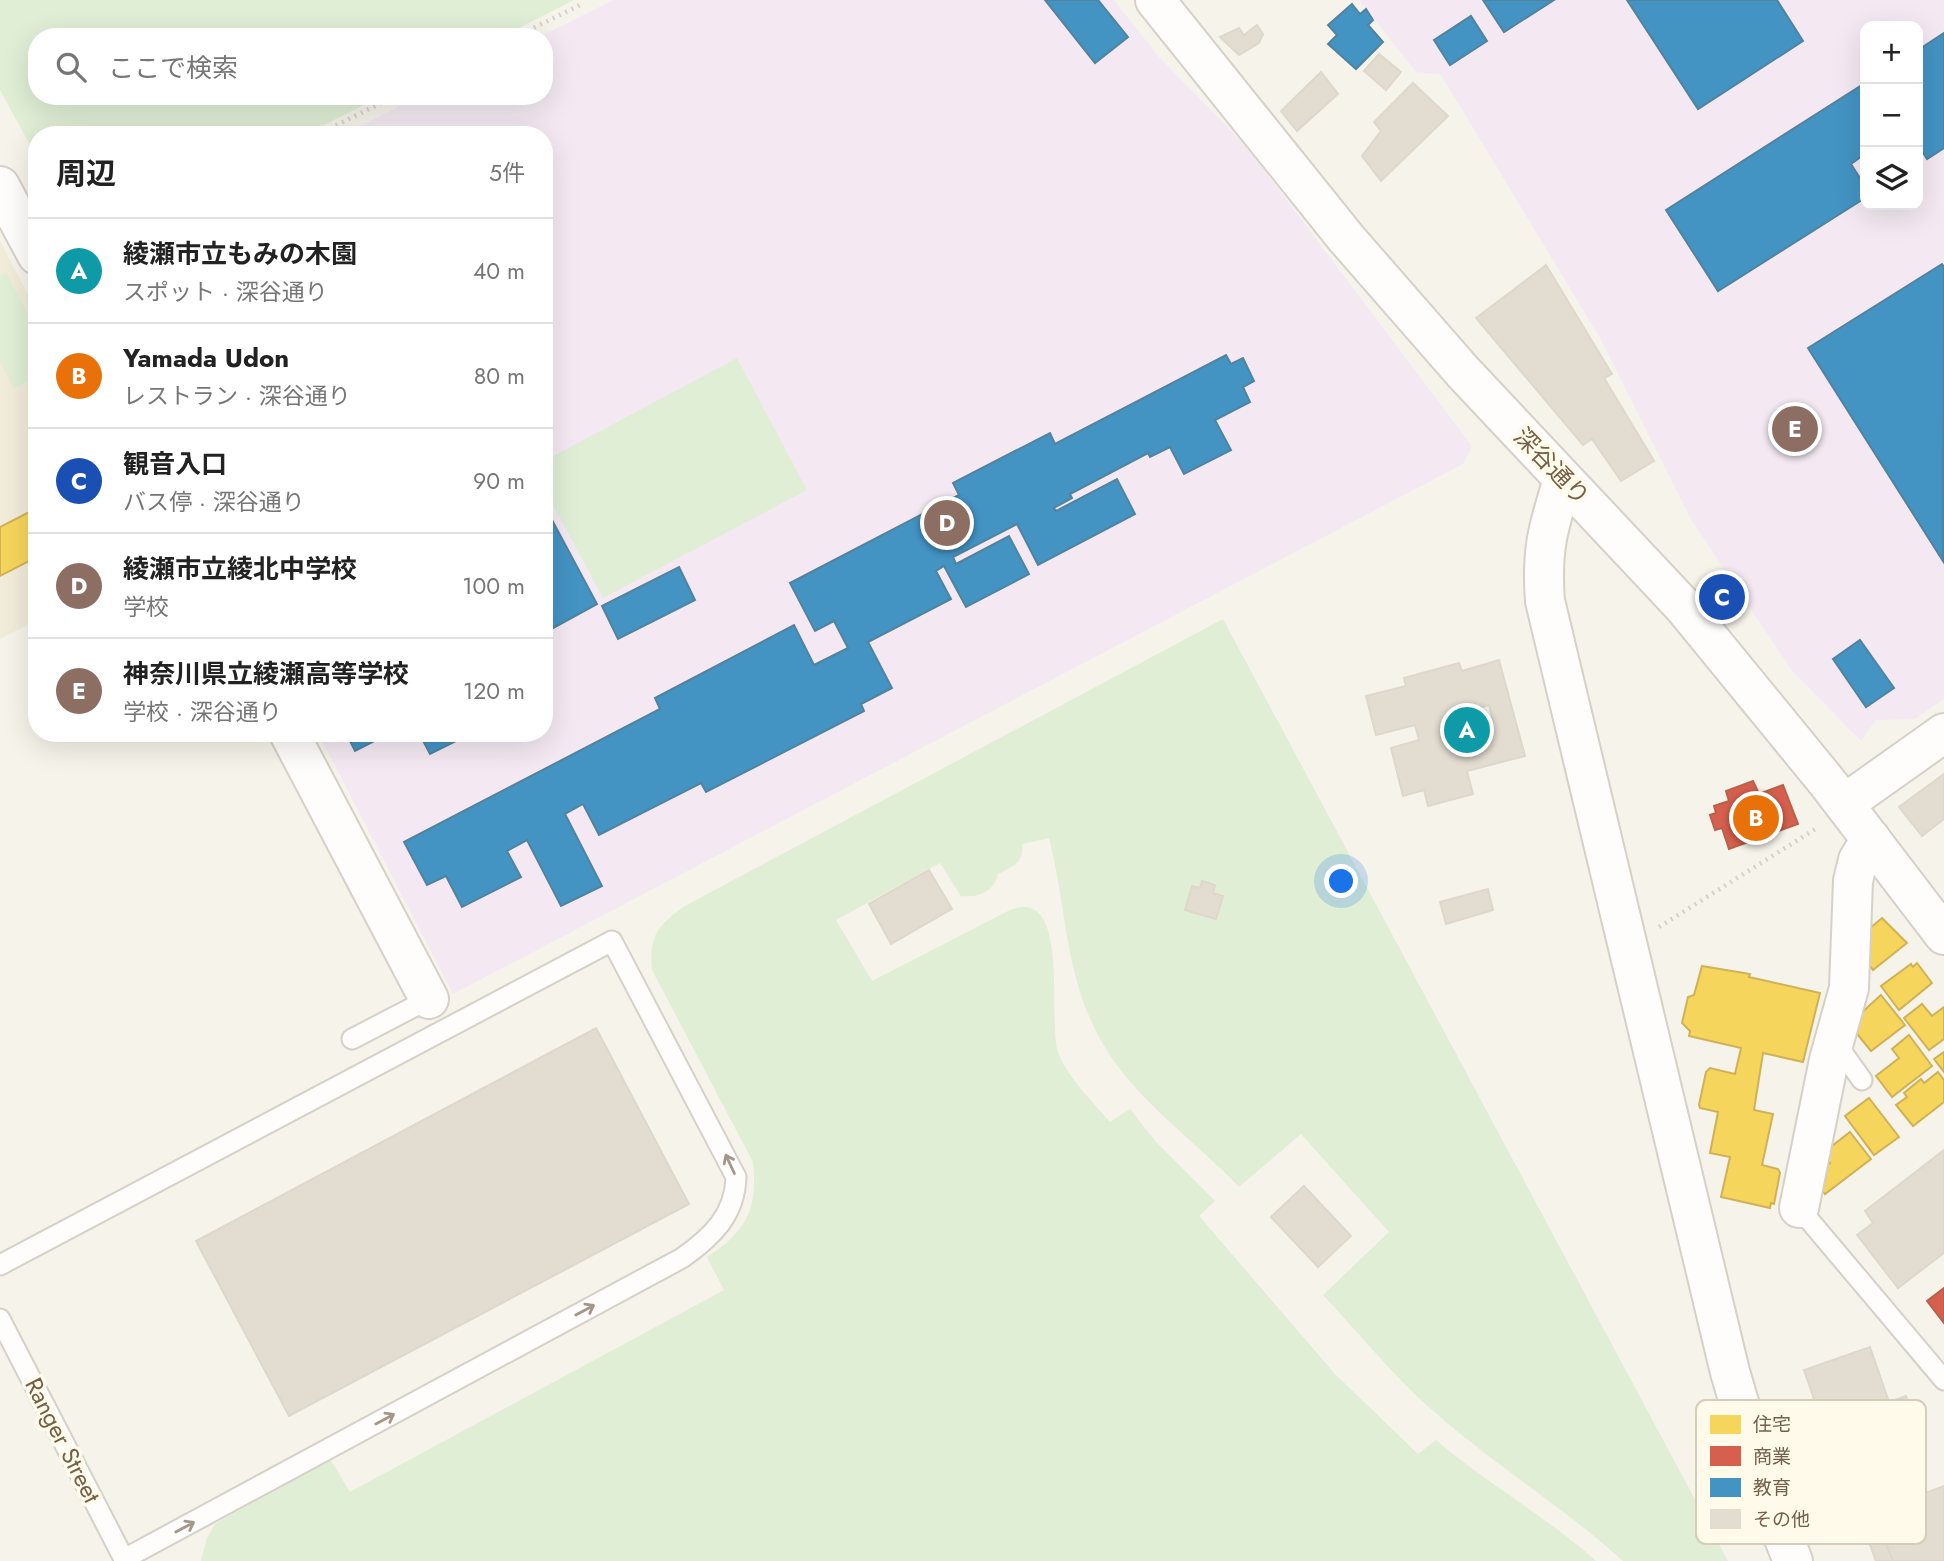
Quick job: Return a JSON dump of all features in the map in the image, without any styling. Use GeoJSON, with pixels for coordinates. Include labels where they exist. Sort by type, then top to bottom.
{"type":"FeatureCollection","features":[{"type":"Feature","properties":{"kind":"street","name":"深谷通り"},"geometry":{"type":"LineString","coordinates":[[1155,0],[1346,238],[1462,372],[1563,480],[1611,526],[1683,606],[1844,804],[1944,935]]}},
{"type":"Feature","properties":{"kind":"street"},"geometry":{"type":"LineString","coordinates":[[0,186],[28,239]]}},
{"type":"Feature","properties":{"kind":"street"},"geometry":{"type":"LineString","coordinates":[[1563,480],[1545,539],[1542,567],[1545,601],[1738,1400]]}},
{"type":"Feature","properties":{"kind":"street"},"geometry":{"type":"LineString","coordinates":[[1844,804],[1944,733]]}},
{"type":"Feature","properties":{"kind":"street"},"geometry":{"type":"LineString","coordinates":[[294,742],[429,999]]}},
{"type":"Feature","properties":{"kind":"street"},"geometry":{"type":"LineString","coordinates":[[1799,1208],[1834,1041],[1849,988],[1853,881],[1858,860],[1871,839]]}},
{"type":"Feature","properties":{"kind":"street"},"geometry":{"type":"LineString","coordinates":[[1786,1544],[1793,1561]]}},
{"type":"Feature","properties":{"kind":"lane"},"geometry":{"type":"LineString","coordinates":[[0,1265],[612,941],[736,1177],[735,1197],[726,1218],[705,1242],[682,1258],[125,1560]]}},
{"type":"Feature","properties":{"kind":"lane"},"geometry":{"type":"LineString","coordinates":[[352,1039],[429,999]]}},
{"type":"Feature","properties":{"kind":"lane"},"geometry":{"type":"LineString","coordinates":[[1834,1041],[1862,1080]]}},
{"type":"Feature","properties":{"kind":"lane"},"geometry":{"type":"LineString","coordinates":[[1799,1208],[1944,1380]]}},
{"type":"Feature","properties":{"kind":"lane","name":"Ranger Street"},"geometry":{"type":"LineString","coordinates":[[0,1319],[125,1560]]}},
{"type":"Feature","properties":{"kind":"path"},"geometry":{"type":"LineString","coordinates":[[534,28],[582,4]]}},
{"type":"Feature","properties":{"kind":"path"},"geometry":{"type":"LineString","coordinates":[[335,126],[377,105]]}},
{"type":"Feature","properties":{"kind":"path"},"geometry":{"type":"LineString","coordinates":[[1649,933],[1741,878],[1823,824],[1844,804]]}},
{"type":"Feature","properties":{"kind":"shaded area"},"geometry":{"type":"Polygon","coordinates":[[[613,0],[1114,0],[1159,57],[1246,146],[1472,446],[1463,464],[453,994],[323,742],[553,742],[553,126],[361,126],[402,105],[553,105],[553,30],[613,0]]]}},
{"type":"Feature","properties":{"kind":"shaded area"},"geometry":{"type":"Polygon","coordinates":[[[1359,0],[1944,0],[1944,699],[1915,719],[1876,720],[1861,741],[1792,671],[1692,521],[1600,338],[1441,75],[1416,72],[1359,0]]]}},
{"type":"Feature","properties":{"kind":"shaded area"},"geometry":{"type":"Polygon","coordinates":[[[0,241],[28,295],[28,625],[0,639],[0,241]]]}},
{"type":"Feature","properties":{"kind":"green space"},"geometry":{"type":"Polygon","coordinates":[[[0,0],[574,0],[519,28],[28,28],[28,105],[364,105],[322,126],[28,126],[28,141],[0,90],[0,0]]]}},
{"type":"Feature","properties":{"kind":"green space"},"geometry":{"type":"Polygon","coordinates":[[[6,273],[28,314],[28,381],[14,388],[0,361],[0,276],[6,273]]]}},
{"type":"Feature","properties":{"kind":"green space"},"geometry":{"type":"Polygon","coordinates":[[[737,358],[807,490],[603,598],[553,505],[553,456],[737,358]]]}},
{"type":"Feature","properties":{"kind":"green space"},"geometry":{"type":"Polygon","coordinates":[[[1223,619],[1696,1501],[1696,1544],[1719,1544],[1728,1561],[1623,1561],[1446,1422],[1396,1375],[1323,1295],[1389,1232],[1301,1134],[1239,1187],[1159,1112],[1122,1072],[1106,1049],[1084,1003],[1071,956],[1049,838],[1022,844],[1019,860],[998,874],[993,885],[979,895],[961,896],[940,863],[836,920],[872,981],[1010,910],[1029,908],[1042,917],[1050,936],[1053,960],[1055,1036],[1058,1052],[1067,1071],[1088,1097],[1110,1122],[1130,1109],[1156,1142],[1215,1201],[1199,1216],[1335,1374],[1418,1454],[1436,1440],[1596,1561],[201,1561],[207,1538],[215,1524],[330,1459],[350,1492],[724,1290],[707,1257],[732,1238],[747,1217],[754,1193],[753,1162],[652,970],[652,949],[657,933],[667,920],[683,907],[1223,619]]]}},
{"type":"Feature","properties":{"kind":"building: 住宅"},"geometry":{"type":"Polygon","coordinates":[[[28,513],[28,562],[0,576],[0,527],[28,513]]]}},
{"type":"Feature","properties":{"kind":"building: 住宅"},"geometry":{"type":"Polygon","coordinates":[[[1882,918],[1907,943],[1873,970],[1862,957],[1863,934],[1882,918]]]}},
{"type":"Feature","properties":{"kind":"building: 住宅"},"geometry":{"type":"Polygon","coordinates":[[[1917,963],[1932,983],[1899,1010],[1881,986],[1911,964],[1913,967],[1917,963]]]}},
{"type":"Feature","properties":{"kind":"building: 住宅"},"geometry":{"type":"Polygon","coordinates":[[[1702,966],[1750,974],[1749,977],[1820,993],[1803,1062],[1763,1053],[1754,1110],[1773,1114],[1762,1165],[1778,1169],[1780,1173],[1774,1204],[1771,1203],[1770,1208],[1721,1197],[1730,1157],[1710,1153],[1718,1112],[1700,1108],[1699,1105],[1706,1072],[1710,1068],[1735,1074],[1741,1048],[1689,1036],[1690,1031],[1682,1023],[1688,997],[1694,995],[1702,966]]]}},
{"type":"Feature","properties":{"kind":"building: 住宅"},"geometry":{"type":"Polygon","coordinates":[[[1881,995],[1905,1025],[1871,1051],[1849,1024],[1881,995]]]}},
{"type":"Feature","properties":{"kind":"building: 住宅"},"geometry":{"type":"Polygon","coordinates":[[[1922,1004],[1932,1016],[1944,1007],[1944,1039],[1929,1050],[1904,1018],[1922,1004]]]}},
{"type":"Feature","properties":{"kind":"building: 住宅"},"geometry":{"type":"Polygon","coordinates":[[[1909,1035],[1932,1066],[1892,1097],[1876,1076],[1899,1058],[1892,1049],[1909,1035]]]}},
{"type":"Feature","properties":{"kind":"building: 住宅"},"geometry":{"type":"Polygon","coordinates":[[[1944,1052],[1944,1072],[1934,1059],[1944,1052]]]}},
{"type":"Feature","properties":{"kind":"building: 住宅"},"geometry":{"type":"Polygon","coordinates":[[[1938,1072],[1944,1080],[1944,1102],[1913,1126],[1896,1105],[1907,1097],[1904,1093],[1921,1079],[1924,1083],[1938,1072]]]}},
{"type":"Feature","properties":{"kind":"building: 住宅"},"geometry":{"type":"Polygon","coordinates":[[[1869,1098],[1899,1137],[1874,1155],[1845,1116],[1869,1098]]]}},
{"type":"Feature","properties":{"kind":"building: 住宅"},"geometry":{"type":"Polygon","coordinates":[[[1850,1132],[1871,1159],[1825,1194],[1817,1184],[1825,1178],[1820,1172],[1830,1163],[1823,1153],[1850,1132]]]}},
{"type":"Feature","properties":{"kind":"building: 商業"},"geometry":{"type":"Polygon","coordinates":[[[1753,781],[1759,794],[1783,785],[1798,824],[1729,849],[1722,828],[1715,830],[1710,815],[1716,813],[1714,806],[1729,801],[1726,791],[1753,781]]]}},
{"type":"Feature","properties":{"kind":"building: 商業"},"geometry":{"type":"Polygon","coordinates":[[[1944,1288],[1944,1323],[1927,1301],[1944,1288]]]}},
{"type":"Feature","properties":{"kind":"building: 教育"},"geometry":{"type":"Polygon","coordinates":[[[1045,0],[1098,0],[1128,37],[1095,63],[1045,0]]]}},
{"type":"Feature","properties":{"kind":"building: 教育"},"geometry":{"type":"Polygon","coordinates":[[[1483,0],[1554,0],[1504,32],[1483,0]]]}},
{"type":"Feature","properties":{"kind":"building: 教育"},"geometry":{"type":"Polygon","coordinates":[[[1627,0],[1777,0],[1803,41],[1698,109],[1627,0]]]}},
{"type":"Feature","properties":{"kind":"building: 教育"},"geometry":{"type":"Polygon","coordinates":[[[1352,4],[1360,14],[1366,9],[1373,20],[1368,25],[1383,42],[1356,69],[1328,44],[1337,35],[1328,25],[1352,4]]]}},
{"type":"Feature","properties":{"kind":"building: 教育"},"geometry":{"type":"Polygon","coordinates":[[[1471,16],[1487,41],[1450,65],[1434,40],[1471,16]]]}},
{"type":"Feature","properties":{"kind":"building: 教育"},"geometry":{"type":"Polygon","coordinates":[[[1944,33],[1944,148],[1927,159],[1923,152],[1923,47],[1944,33]]]}},
{"type":"Feature","properties":{"kind":"building: 教育"},"geometry":{"type":"Polygon","coordinates":[[[1860,86],[1860,158],[1851,164],[1860,178],[1860,201],[1718,291],[1666,210],[1860,86]]]}},
{"type":"Feature","properties":{"kind":"building: 教育"},"geometry":{"type":"Polygon","coordinates":[[[1942,264],[1944,267],[1943,561],[1808,348],[1942,264]]]}},
{"type":"Feature","properties":{"kind":"building: 教育"},"geometry":{"type":"Polygon","coordinates":[[[1226,355],[1231,364],[1243,358],[1254,381],[1243,387],[1250,402],[1215,420],[1231,450],[1184,474],[1170,447],[1150,457],[1148,453],[1070,494],[1072,498],[1054,508],[1056,511],[1117,479],[1135,514],[1038,565],[1017,524],[953,557],[956,564],[1009,536],[1029,574],[966,607],[944,566],[936,571],[951,599],[868,642],[892,688],[861,704],[864,711],[706,792],[701,783],[599,835],[583,804],[565,814],[602,886],[561,906],[527,840],[507,851],[521,877],[462,907],[446,876],[427,885],[404,842],[660,709],[655,698],[794,625],[814,665],[848,648],[834,621],[815,631],[790,583],[959,495],[953,483],[1050,433],[1055,444],[1226,355]]]}},
{"type":"Feature","properties":{"kind":"building: 教育"},"geometry":{"type":"Polygon","coordinates":[[[553,522],[597,604],[553,628],[553,522]]]}},
{"type":"Feature","properties":{"kind":"building: 教育"},"geometry":{"type":"Polygon","coordinates":[[[679,567],[695,600],[618,639],[602,606],[679,567]]]}},
{"type":"Feature","properties":{"kind":"building: 教育"},"geometry":{"type":"Polygon","coordinates":[[[1860,640],[1894,688],[1866,707],[1833,659],[1860,640]]]}},
{"type":"Feature","properties":{"kind":"building: 教育"},"geometry":{"type":"Polygon","coordinates":[[[350,742],[372,742],[355,751],[350,742]]]}},
{"type":"Feature","properties":{"kind":"building: 教育"},"geometry":{"type":"Polygon","coordinates":[[[424,742],[454,742],[430,754],[424,742]]]}},
{"type":"Feature","properties":{"kind":"building: その他"},"geometry":{"type":"Polygon","coordinates":[[[1257,25],[1263,34],[1259,43],[1239,55],[1220,37],[1239,28],[1244,35],[1257,25]]]}},
{"type":"Feature","properties":{"kind":"building: その他"},"geometry":{"type":"Polygon","coordinates":[[[1379,54],[1401,72],[1386,90],[1364,71],[1379,54]]]}},
{"type":"Feature","properties":{"kind":"building: その他"},"geometry":{"type":"Polygon","coordinates":[[[1321,72],[1338,94],[1297,131],[1281,111],[1321,72]]]}},
{"type":"Feature","properties":{"kind":"building: その他"},"geometry":{"type":"Polygon","coordinates":[[[1413,83],[1448,116],[1381,181],[1362,156],[1381,131],[1374,122],[1413,83]]]}},
{"type":"Feature","properties":{"kind":"building: その他"},"geometry":{"type":"Polygon","coordinates":[[[1546,265],[1612,374],[1604,378],[1654,461],[1621,481],[1592,439],[1583,445],[1476,318],[1546,265]]]}},
{"type":"Feature","properties":{"kind":"building: その他"},"geometry":{"type":"Polygon","coordinates":[[[1715,577],[1733,597],[1726,603],[1708,583],[1715,577]]]}},
{"type":"Feature","properties":{"kind":"building: その他"},"geometry":{"type":"Polygon","coordinates":[[[1499,660],[1525,756],[1467,771],[1473,794],[1428,806],[1424,790],[1403,796],[1391,748],[1419,740],[1415,725],[1376,735],[1366,696],[1406,686],[1404,678],[1459,663],[1462,671],[1499,660]],[[1489,705],[1472,710],[1476,725],[1493,720],[1489,705]]]}},
{"type":"Feature","properties":{"kind":"building: その他"},"geometry":{"type":"Polygon","coordinates":[[[1944,774],[1944,819],[1922,836],[1899,807],[1944,774]]]}},
{"type":"Feature","properties":{"kind":"building: その他"},"geometry":{"type":"Polygon","coordinates":[[[929,870],[952,909],[891,944],[869,904],[929,870]]]}},
{"type":"Feature","properties":{"kind":"building: その他"},"geometry":{"type":"Polygon","coordinates":[[[1202,881],[1215,885],[1213,893],[1223,896],[1216,919],[1185,910],[1192,886],[1200,888],[1202,881]]]}},
{"type":"Feature","properties":{"kind":"building: その他"},"geometry":{"type":"Polygon","coordinates":[[[1488,889],[1493,910],[1446,924],[1440,902],[1488,889]]]}},
{"type":"Feature","properties":{"kind":"building: その他"},"geometry":{"type":"Polygon","coordinates":[[[596,1028],[689,1204],[289,1416],[196,1241],[596,1028]]]}},
{"type":"Feature","properties":{"kind":"building: その他"},"geometry":{"type":"Polygon","coordinates":[[[1944,1150],[1944,1253],[1898,1288],[1857,1235],[1873,1223],[1865,1211],[1944,1150]]]}},
{"type":"Feature","properties":{"kind":"building: その他"},"geometry":{"type":"Polygon","coordinates":[[[1304,1186],[1351,1236],[1318,1267],[1271,1217],[1304,1186]]]}},
{"type":"Feature","properties":{"kind":"building: その他"},"geometry":{"type":"Polygon","coordinates":[[[1870,1347],[1888,1400],[1814,1400],[1804,1370],[1870,1347]]]}},
{"type":"Feature","properties":{"kind":"building: その他"},"geometry":{"type":"Polygon","coordinates":[[[1944,1486],[1944,1561],[1893,1561],[1886,1544],[1926,1544],[1926,1493],[1944,1486]]]}},
{"type":"Feature","properties":{"kind":"building: その他"},"geometry":{"type":"Polygon","coordinates":[[[1870,1544],[1886,1544],[1893,1561],[1876,1561],[1870,1544]]]}},
{"type":"Feature","properties":{"kind":"place","name":"神奈川県立綾瀬高等学校"},"geometry":{"type":"Point","coordinates":[1795,429]}},
{"type":"Feature","properties":{"kind":"place","name":"綾瀬市立綾北中学校"},"geometry":{"type":"Point","coordinates":[947,523]}},
{"type":"Feature","properties":{"kind":"place","name":"観音入口"},"geometry":{"type":"Point","coordinates":[1722,597]}},
{"type":"Feature","properties":{"kind":"place","name":"綾瀬市立もみの木園"},"geometry":{"type":"Point","coordinates":[1467,730]}},
{"type":"Feature","properties":{"kind":"place","name":"Yamada Udon"},"geometry":{"type":"Point","coordinates":[1756,818]}}]}
